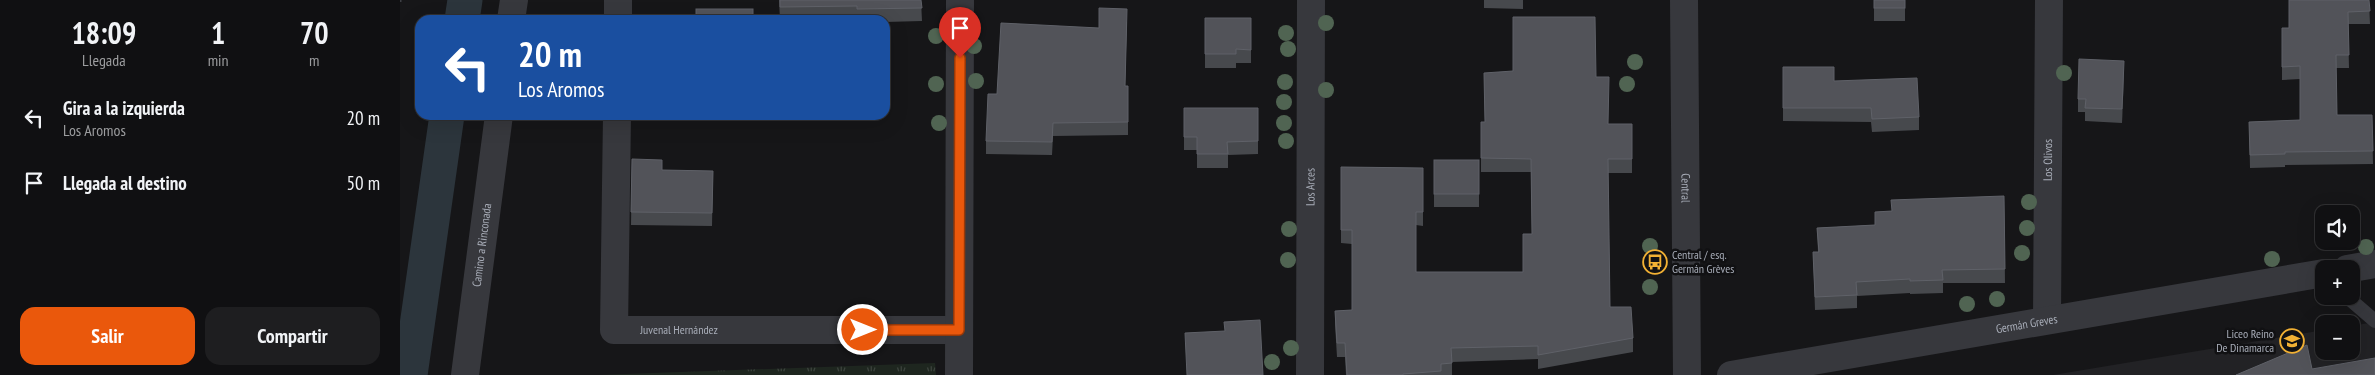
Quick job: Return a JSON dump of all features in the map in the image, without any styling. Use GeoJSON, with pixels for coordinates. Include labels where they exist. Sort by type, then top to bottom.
{"type":"FeatureCollection","features":[{"type":"Feature","properties":{"kind":"street"},"geometry":{"type":"LineString","coordinates":[[512,15],[514,0]]}},
{"type":"Feature","properties":{"kind":"street"},"geometry":{"type":"LineString","coordinates":[[618,0],[618,15]]}},
{"type":"Feature","properties":{"kind":"street"},"geometry":{"type":"LineString","coordinates":[[959,375],[960,0]]}},
{"type":"Feature","properties":{"kind":"street","name":"Los Arces"},"geometry":{"type":"LineString","coordinates":[[1310,375],[1311,0]]}},
{"type":"Feature","properties":{"kind":"street","name":"Central"},"geometry":{"type":"LineString","coordinates":[[1684,0],[1687,375]]}},
{"type":"Feature","properties":{"kind":"street","name":"Los Olivos"},"geometry":{"type":"LineString","coordinates":[[2048,320],[2049,0]]}},
{"type":"Feature","properties":{"kind":"street","name":"Camino a Rinconada"},"geometry":{"type":"LineString","coordinates":[[465,375],[498,120]]}},
{"type":"Feature","properties":{"kind":"street","name":"Juvenal Hernández"},"geometry":{"type":"LineString","coordinates":[[617,120],[614,330],[959,330]]}},
{"type":"Feature","properties":{"kind":"street"},"geometry":{"type":"LineString","coordinates":[[2360,267],[2375,264]]}},
{"type":"Feature","properties":{"kind":"street","name":"Germán Greves"},"geometry":{"type":"LineString","coordinates":[[1731,375],[2315,276]]}},
{"type":"Feature","properties":{"kind":"lane"},"geometry":{"type":"LineString","coordinates":[[2356,305],[2375,321]]}},
{"type":"Feature","properties":{"kind":"shaded area","name":"Liceo Reino De Dinamarca"},"geometry":{"type":"Polygon","coordinates":[[[2375,322],[2375,375],[2053,375],[2315,331],[2315,360],[2360,360],[2360,324],[2375,322]]]}},
{"type":"Feature","properties":{"kind":"green space"},"geometry":{"type":"Polygon","coordinates":[[[935,363],[936,375],[598,375],[935,363]]]}},
{"type":"Feature","properties":{"kind":"building"},"geometry":{"type":"Polygon","coordinates":[[[780,0],[921,0],[922,8],[857,9],[857,6],[780,7],[780,0]]]}},
{"type":"Feature","properties":{"kind":"building"},"geometry":{"type":"Polygon","coordinates":[[[1874,0],[1905,0],[1905,8],[1874,8],[1874,0]]]}},
{"type":"Feature","properties":{"kind":"building"},"geometry":{"type":"Polygon","coordinates":[[[2289,0],[2369,0],[2370,11],[2348,12],[2349,55],[2336,55],[2337,115],[2372,115],[2373,151],[2285,152],[2285,154],[2250,155],[2249,122],[2300,120],[2300,66],[2282,67],[2282,28],[2289,28],[2289,0]]]}},
{"type":"Feature","properties":{"kind":"building"},"geometry":{"type":"Polygon","coordinates":[[[1099,8],[1127,9],[1125,86],[1128,86],[1128,122],[1053,123],[1052,142],[986,141],[988,94],[997,94],[1001,23],[1099,28],[1099,8]]]}},
{"type":"Feature","properties":{"kind":"building"},"geometry":{"type":"Polygon","coordinates":[[[696,9],[753,9],[753,15],[696,15],[696,9]]]}},
{"type":"Feature","properties":{"kind":"building"},"geometry":{"type":"Polygon","coordinates":[[[1513,17],[1595,17],[1596,77],[1609,77],[1608,124],[1632,124],[1632,159],[1608,159],[1610,307],[1631,307],[1633,338],[1538,355],[1538,346],[1451,348],[1452,363],[1441,364],[1441,371],[1403,375],[1347,375],[1345,343],[1337,343],[1335,311],[1352,310],[1352,230],[1341,230],[1341,167],[1423,168],[1423,212],[1416,212],[1416,272],[1523,272],[1523,234],[1532,234],[1531,159],[1481,158],[1481,122],[1485,122],[1484,73],[1513,71],[1513,17]]]}},
{"type":"Feature","properties":{"kind":"building"},"geometry":{"type":"Polygon","coordinates":[[[1205,18],[1251,18],[1251,50],[1236,49],[1236,54],[1205,54],[1205,18]]]}},
{"type":"Feature","properties":{"kind":"building"},"geometry":{"type":"Polygon","coordinates":[[[2079,59],[2124,61],[2122,109],[2085,108],[2086,99],[2078,99],[2079,59]]]}},
{"type":"Feature","properties":{"kind":"building"},"geometry":{"type":"Polygon","coordinates":[[[1783,67],[1834,67],[1834,81],[1917,78],[1919,117],[1872,119],[1871,108],[1783,108],[1783,67]]]}},
{"type":"Feature","properties":{"kind":"building"},"geometry":{"type":"Polygon","coordinates":[[[1184,108],[1258,108],[1258,141],[1227,142],[1228,154],[1197,154],[1197,137],[1184,137],[1184,108]]]}},
{"type":"Feature","properties":{"kind":"building"},"geometry":{"type":"Polygon","coordinates":[[[632,159],[662,160],[662,170],[713,171],[712,213],[631,212],[632,159]]]}},
{"type":"Feature","properties":{"kind":"building"},"geometry":{"type":"Polygon","coordinates":[[[1434,160],[1479,160],[1479,194],[1434,194],[1434,160]]]}},
{"type":"Feature","properties":{"kind":"building"},"geometry":{"type":"Polygon","coordinates":[[[2004,196],[2005,269],[1942,270],[1943,280],[1910,281],[1910,279],[1856,282],[1857,295],[1815,297],[1813,252],[1819,252],[1817,228],[1875,225],[1875,212],[1892,211],[1891,200],[2004,196]]]}},
{"type":"Feature","properties":{"kind":"building"},"geometry":{"type":"Polygon","coordinates":[[[1260,320],[1263,375],[1187,375],[1185,333],[1225,331],[1224,322],[1260,320]]]}},
{"type":"Feature","properties":{"kind":"building"},"geometry":{"type":"Polygon","coordinates":[[[2307,345],[2312,369],[2375,358],[2375,375],[2236,375],[2307,345]]]}},
{"type":"Feature","properties":{"kind":"waterway"},"geometry":{"type":"LineString","coordinates":[[463,15],[465,0]]}},
{"type":"Feature","properties":{"kind":"waterway"},"geometry":{"type":"LineString","coordinates":[[410,375],[446,120]]}},
{"type":"Feature","properties":{"kind":"place","name":"Central / esq. Germán Grèves"},"geometry":{"type":"Point","coordinates":[1655,262]}},
{"type":"Feature","properties":{"kind":"place","name":"Liceo Reino De Dinamarca"},"geometry":{"type":"Point","coordinates":[2292,341]}},
{"type":"Feature","properties":{"kind":"route"},"geometry":{"type":"LineString","coordinates":[[863,330],[959,330],[960,58]]}}]}
